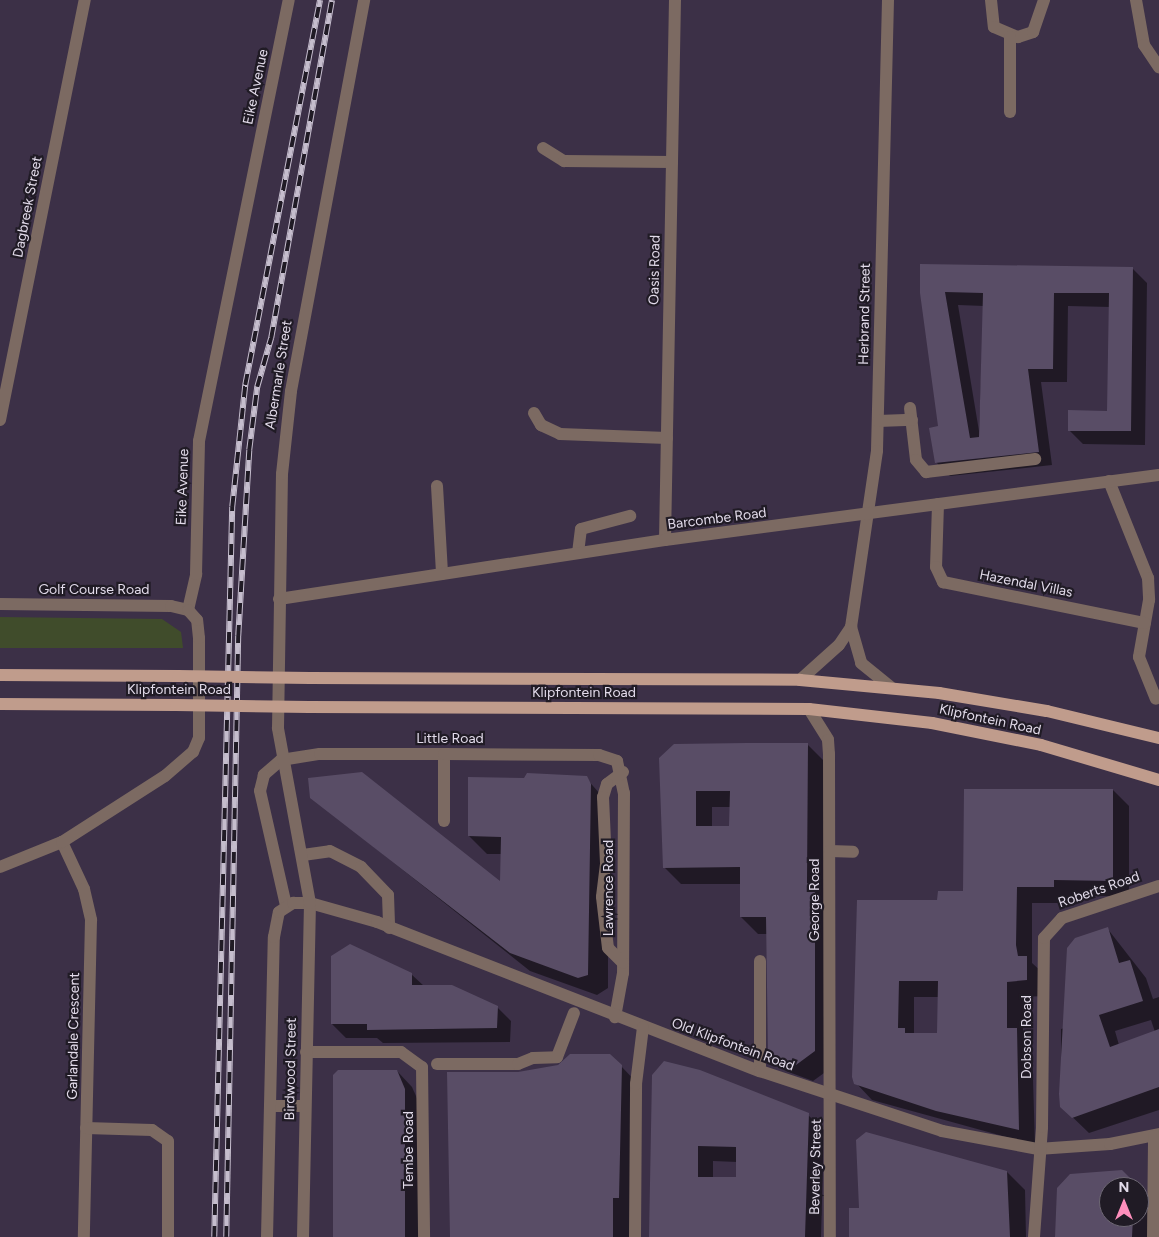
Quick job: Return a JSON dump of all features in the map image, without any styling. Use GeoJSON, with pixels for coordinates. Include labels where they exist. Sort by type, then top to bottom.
{"type":"FeatureCollection","features":[{"type":"Feature","properties":{"kind":"main road","name":"Klipfontein Road"},"geometry":{"type":"LineString","coordinates":[[0,675],[800,680],[891,687],[1047,712],[1159,738]]}},
{"type":"Feature","properties":{"kind":"main road","name":"Klipfontein Road"},"geometry":{"type":"LineString","coordinates":[[0,704],[810,709],[932,723],[1041,745],[1159,780]]}},
{"type":"Feature","properties":{"kind":"street","name":"Dagbreek Street"},"geometry":{"type":"LineString","coordinates":[[0,420],[85,0]]}},
{"type":"Feature","properties":{"kind":"street","name":"Eike Avenue"},"geometry":{"type":"LineString","coordinates":[[188,610],[196,574],[199,441],[289,0]]}},
{"type":"Feature","properties":{"kind":"street","name":"Albermarle Street"},"geometry":{"type":"LineString","coordinates":[[281,760],[279,599],[282,474],[291,391],[364,0]]}},
{"type":"Feature","properties":{"kind":"street","name":"Oasis Road"},"geometry":{"type":"LineString","coordinates":[[665,540],[675,0]]}},
{"type":"Feature","properties":{"kind":"street","name":"Herbrand Street"},"geometry":{"type":"LineString","coordinates":[[800,680],[839,645],[851,627],[871,515],[878,421],[888,0]]}},
{"type":"Feature","properties":{"kind":"street"},"geometry":{"type":"LineString","coordinates":[[991,0],[994,26],[1010,37],[1033,32],[1044,0]]}},
{"type":"Feature","properties":{"kind":"street"},"geometry":{"type":"LineString","coordinates":[[1136,0],[1144,45],[1159,67]]}},
{"type":"Feature","properties":{"kind":"street"},"geometry":{"type":"LineString","coordinates":[[1010,37],[1010,112]]}},
{"type":"Feature","properties":{"kind":"street"},"geometry":{"type":"LineString","coordinates":[[543,148],[564,161],[672,162]]}},
{"type":"Feature","properties":{"kind":"street"},"geometry":{"type":"LineString","coordinates":[[534,413],[541,425],[560,434],[667,438]]}},
{"type":"Feature","properties":{"kind":"street"},"geometry":{"type":"LineString","coordinates":[[878,421],[911,414],[916,460],[926,472],[1035,459]]}},
{"type":"Feature","properties":{"kind":"street","name":"Barcombe Road"},"geometry":{"type":"LineString","coordinates":[[279,599],[665,540],[871,515],[938,504],[1159,475]]}},
{"type":"Feature","properties":{"kind":"street"},"geometry":{"type":"LineString","coordinates":[[1109,481],[1148,578],[1140,664],[1156,699]]}},
{"type":"Feature","properties":{"kind":"street"},"geometry":{"type":"LineString","coordinates":[[437,486],[442,574]]}},
{"type":"Feature","properties":{"kind":"street","name":"Hazendal Villas"},"geometry":{"type":"LineString","coordinates":[[938,504],[939,543],[936,571],[943,582],[1145,623]]}},
{"type":"Feature","properties":{"kind":"street"},"geometry":{"type":"LineString","coordinates":[[578,553],[581,529],[630,516]]}},
{"type":"Feature","properties":{"kind":"street","name":"Golf Course Road"},"geometry":{"type":"LineString","coordinates":[[0,604],[171,606],[188,610]]}},
{"type":"Feature","properties":{"kind":"street"},"geometry":{"type":"LineString","coordinates":[[0,867],[62,842],[165,776],[193,752],[199,738],[199,638],[197,620],[188,610]]}},
{"type":"Feature","properties":{"kind":"street","name":"Herbrand Street"},"geometry":{"type":"LineString","coordinates":[[851,627],[861,663],[891,687]]}},
{"type":"Feature","properties":{"kind":"street","name":"George Road"},"geometry":{"type":"LineString","coordinates":[[810,709],[828,740],[831,1097]]}},
{"type":"Feature","properties":{"kind":"street","name":"Little Road"},"geometry":{"type":"LineString","coordinates":[[281,760],[320,754],[599,755],[620,766]]}},
{"type":"Feature","properties":{"kind":"street"},"geometry":{"type":"LineString","coordinates":[[444,754],[444,821]]}},
{"type":"Feature","properties":{"kind":"street"},"geometry":{"type":"LineString","coordinates":[[281,760],[303,855],[310,902],[286,905]]}},
{"type":"Feature","properties":{"kind":"street"},"geometry":{"type":"LineString","coordinates":[[267,1237],[275,923],[286,905],[260,791],[264,776],[281,760]]}},
{"type":"Feature","properties":{"kind":"street"},"geometry":{"type":"LineString","coordinates":[[620,766],[607,784],[603,797],[606,864],[602,897],[605,936],[612,955],[623,963]]}},
{"type":"Feature","properties":{"kind":"street","name":"Lawrence Road"},"geometry":{"type":"LineString","coordinates":[[615,1017],[623,963],[624,863],[620,766]]}},
{"type":"Feature","properties":{"kind":"street","name":"Garlandale Crescent"},"geometry":{"type":"LineString","coordinates":[[62,842],[84,889],[91,920],[84,1237]]}},
{"type":"Feature","properties":{"kind":"street"},"geometry":{"type":"LineString","coordinates":[[303,855],[330,851],[361,867],[388,895],[389,928]]}},
{"type":"Feature","properties":{"kind":"street"},"geometry":{"type":"LineString","coordinates":[[830,851],[853,852]]}},
{"type":"Feature","properties":{"kind":"street"},"geometry":{"type":"LineString","coordinates":[[606,864],[624,863]]}},
{"type":"Feature","properties":{"kind":"street","name":"Roberts Road"},"geometry":{"type":"LineString","coordinates":[[1051,926],[1062,918],[1159,886]]}},
{"type":"Feature","properties":{"kind":"street","name":"Old Klipfontein Road"},"geometry":{"type":"LineString","coordinates":[[310,902],[389,928],[615,1017],[831,1097],[974,1139],[1038,1149],[1157,1135]]}},
{"type":"Feature","properties":{"kind":"street","name":"Birdwood Street"},"geometry":{"type":"LineString","coordinates":[[303,1237],[310,902]]}},
{"type":"Feature","properties":{"kind":"street","name":"Dobson Road"},"geometry":{"type":"LineString","coordinates":[[1034,1237],[1043,944],[1051,926]]}},
{"type":"Feature","properties":{"kind":"street"},"geometry":{"type":"LineString","coordinates":[[760,961],[760,1071]]}},
{"type":"Feature","properties":{"kind":"street"},"geometry":{"type":"LineString","coordinates":[[437,1064],[518,1064],[533,1058],[557,1058],[574,1014]]}},
{"type":"Feature","properties":{"kind":"street"},"geometry":{"type":"LineString","coordinates":[[634,1237],[636,1084],[642,1027]]}},
{"type":"Feature","properties":{"kind":"street","name":"Tembe Road"},"geometry":{"type":"LineString","coordinates":[[306,1052],[401,1052],[420,1064],[424,1074],[424,1237]]}},
{"type":"Feature","properties":{"kind":"street","name":"Beverley Street"},"geometry":{"type":"LineString","coordinates":[[830,1237],[831,1097]]}},
{"type":"Feature","properties":{"kind":"street"},"geometry":{"type":"LineString","coordinates":[[270,1106],[305,1106]]}},
{"type":"Feature","properties":{"kind":"street"},"geometry":{"type":"LineString","coordinates":[[86,1128],[152,1130],[168,1141],[168,1237]]}},
{"type":"Feature","properties":{"kind":"street"},"geometry":{"type":"LineString","coordinates":[[1153,1237],[1157,1135]]}},
{"type":"Feature","properties":{"kind":"green space"},"geometry":{"type":"Polygon","coordinates":[[[0,617],[162,619],[181,632],[183,648],[0,648],[0,617]]]}},
{"type":"Feature","properties":{"kind":"building"},"geometry":{"type":"Polygon","coordinates":[[[920,264],[1133,267],[1131,431],[1068,431],[1068,410],[1107,411],[1109,293],[1054,293],[1053,369],[1028,369],[1039,452],[935,463],[929,428],[938,426],[920,293],[920,264]],[[945,292],[970,438],[979,437],[983,293],[945,292]]]}},
{"type":"Feature","properties":{"kind":"building"},"geometry":{"type":"Polygon","coordinates":[[[808,743],[807,883],[815,884],[815,1051],[796,1065],[768,1055],[766,917],[740,917],[740,867],[663,868],[659,758],[674,744],[808,743]],[[696,791],[696,826],[729,826],[730,791],[696,791]]]}},
{"type":"Feature","properties":{"kind":"building"},"geometry":{"type":"Polygon","coordinates":[[[362,772],[500,881],[501,837],[468,836],[468,777],[524,778],[527,773],[587,776],[591,784],[588,975],[578,978],[510,953],[310,798],[308,778],[362,772]]]}},
{"type":"Feature","properties":{"kind":"building"},"geometry":{"type":"Polygon","coordinates":[[[964,789],[1113,789],[1113,881],[1054,880],[1054,887],[1017,887],[1016,945],[1018,956],[1027,956],[1027,980],[1007,982],[1007,1028],[1017,1028],[1019,1130],[936,1111],[854,1084],[852,1077],[857,900],[937,900],[938,891],[963,891],[964,789]],[[899,981],[898,1028],[905,1028],[905,1033],[937,1033],[938,981],[899,981]]]}},
{"type":"Feature","properties":{"kind":"building"},"geometry":{"type":"Polygon","coordinates":[[[1108,927],[1119,963],[1130,960],[1143,1001],[1099,1015],[1110,1047],[1159,1029],[1159,1087],[1072,1118],[1060,1107],[1059,1094],[1067,948],[1075,938],[1108,927]]]}},
{"type":"Feature","properties":{"kind":"building"},"geometry":{"type":"Polygon","coordinates":[[[350,944],[412,973],[412,985],[452,985],[498,1006],[497,1028],[367,1030],[367,1024],[331,1024],[331,956],[350,944]]]}},
{"type":"Feature","properties":{"kind":"building"},"geometry":{"type":"Polygon","coordinates":[[[570,1054],[610,1054],[622,1065],[619,1198],[613,1198],[613,1237],[450,1237],[447,1072],[518,1072],[558,1065],[570,1054]]]}},
{"type":"Feature","properties":{"kind":"building"},"geometry":{"type":"Polygon","coordinates":[[[664,1061],[700,1070],[809,1113],[805,1237],[649,1237],[652,1075],[664,1061]],[[698,1146],[698,1177],[736,1177],[736,1147],[698,1146]]]}},
{"type":"Feature","properties":{"kind":"building"},"geometry":{"type":"Polygon","coordinates":[[[338,1070],[397,1070],[405,1089],[405,1237],[333,1237],[333,1075],[338,1070]]]}},
{"type":"Feature","properties":{"kind":"building"},"geometry":{"type":"Polygon","coordinates":[[[866,1132],[1007,1171],[1010,1237],[849,1237],[849,1208],[859,1208],[856,1140],[866,1132]]]}},
{"type":"Feature","properties":{"kind":"building"},"geometry":{"type":"Polygon","coordinates":[[[1122,1170],[1129,1177],[1099,1177],[1099,1227],[1132,1227],[1132,1237],[1055,1237],[1057,1188],[1070,1174],[1122,1170]]]}},
{"type":"Feature","properties":{"kind":"railway"},"geometry":{"type":"LineString","coordinates":[[214,1237],[232,507],[245,385],[320,0]]}},
{"type":"Feature","properties":{"kind":"railway"},"geometry":{"type":"LineString","coordinates":[[226,1237],[238,636],[249,450],[257,387],[271,338],[332,0]]}}]}
